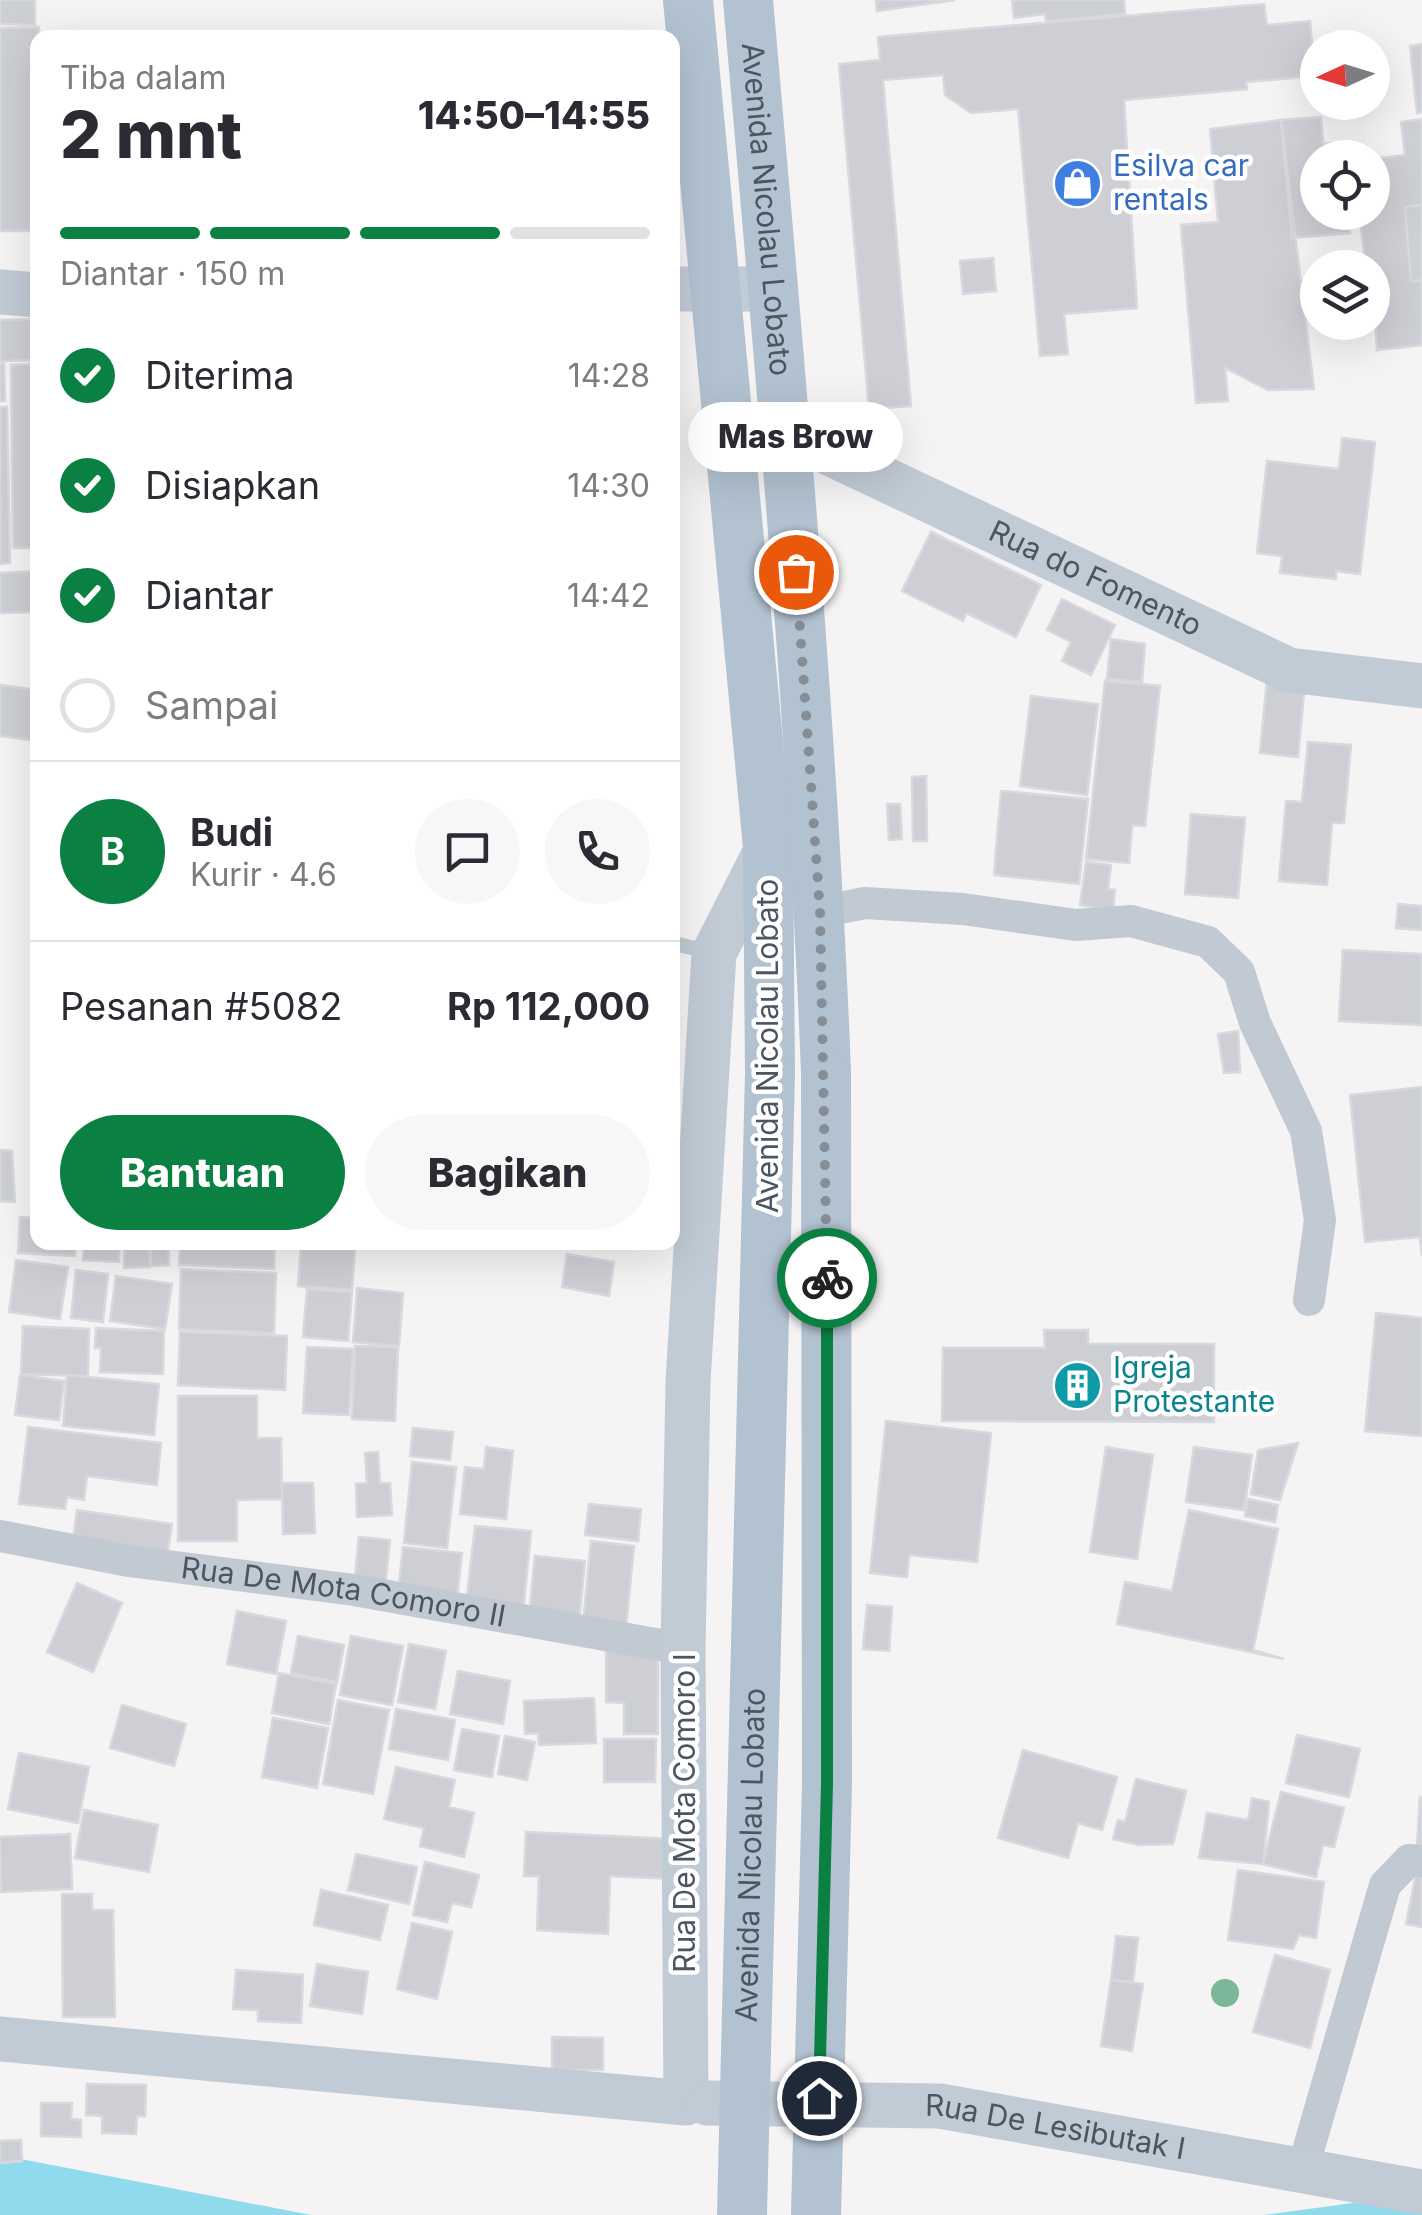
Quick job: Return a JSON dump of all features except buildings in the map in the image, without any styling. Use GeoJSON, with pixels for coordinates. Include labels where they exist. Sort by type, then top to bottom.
{"type":"FeatureCollection","features":[{"type":"Feature","properties":{"kind":"main road","name":"Avenida Nicolau Lobato"},"geometry":{"type":"LineString","coordinates":[[688,0],[694,288],[768,846],[770,1073],[742,2215]]}},
{"type":"Feature","properties":{"kind":"main road","name":"Avenida Nicolau Lobato"},"geometry":{"type":"LineString","coordinates":[[748,0],[786,421],[820,912],[826,1072],[827,1784],[816,2215]]}},
{"type":"Feature","properties":{"kind":"street"},"geometry":{"type":"LineString","coordinates":[[694,288],[773,289]]}},
{"type":"Feature","properties":{"kind":"street"},"geometry":{"type":"LineString","coordinates":[[0,292],[30,294]]}},
{"type":"Feature","properties":{"kind":"street","name":"Rua do Fomento"},"geometry":{"type":"LineString","coordinates":[[786,421],[827,452],[1289,670],[1422,686]]}},
{"type":"Feature","properties":{"kind":"street","name":"Rua De Mota Comoro I"},"geometry":{"type":"LineString","coordinates":[[686,2103],[683,1649],[694,948],[768,846]]}},
{"type":"Feature","properties":{"kind":"street"},"geometry":{"type":"LineString","coordinates":[[820,912],[865,903],[963,910],[1076,925],[1131,922],[1208,942],[1239,972],[1255,1023],[1306,1132],[1320,1220],[1308,1300]]}},
{"type":"Feature","properties":{"kind":"street","name":"Rua De Mota Comoro II"},"geometry":{"type":"LineString","coordinates":[[0,1536],[128,1561],[354,1590],[683,1649]]}},
{"type":"Feature","properties":{"kind":"street"},"geometry":{"type":"LineString","coordinates":[[1303,2168],[1385,1885],[1408,1860],[1422,1860]]}},
{"type":"Feature","properties":{"kind":"street"},"geometry":{"type":"LineString","coordinates":[[0,2040],[686,2103]]}},
{"type":"Feature","properties":{"kind":"street","name":"Rua De Lesibutak I"},"geometry":{"type":"LineString","coordinates":[[686,2103],[940,2106],[1422,2192]]}},
{"type":"Feature","properties":{"kind":"water"},"geometry":{"type":"Polygon","coordinates":[[[0,2155],[311,2215],[0,2215],[0,2155]]]}},
{"type":"Feature","properties":{"kind":"water"},"geometry":{"type":"Polygon","coordinates":[[[1411,2195],[1422,2198],[1422,2215],[1264,2215],[1411,2195]]]}},
{"type":"Feature","properties":{"kind":"way so far"},"geometry":{"type":"LineString","coordinates":[[796,572],[820,912],[827,1278]]}},
{"type":"Feature","properties":{"kind":"place","name":"Esilva car rentals"},"geometry":{"type":"Point","coordinates":[1078,183]}},
{"type":"Feature","properties":{"kind":"place","name":"Mas Brow"},"geometry":{"type":"Point","coordinates":[796,572]}},
{"type":"Feature","properties":{"kind":"place","name":"Igreja Protestante"},"geometry":{"type":"Point","coordinates":[1078,1385]}},
{"type":"Feature","properties":{"kind":"route"},"geometry":{"type":"LineString","coordinates":[[819,2098],[827,1784],[827,1278]]}}]}
